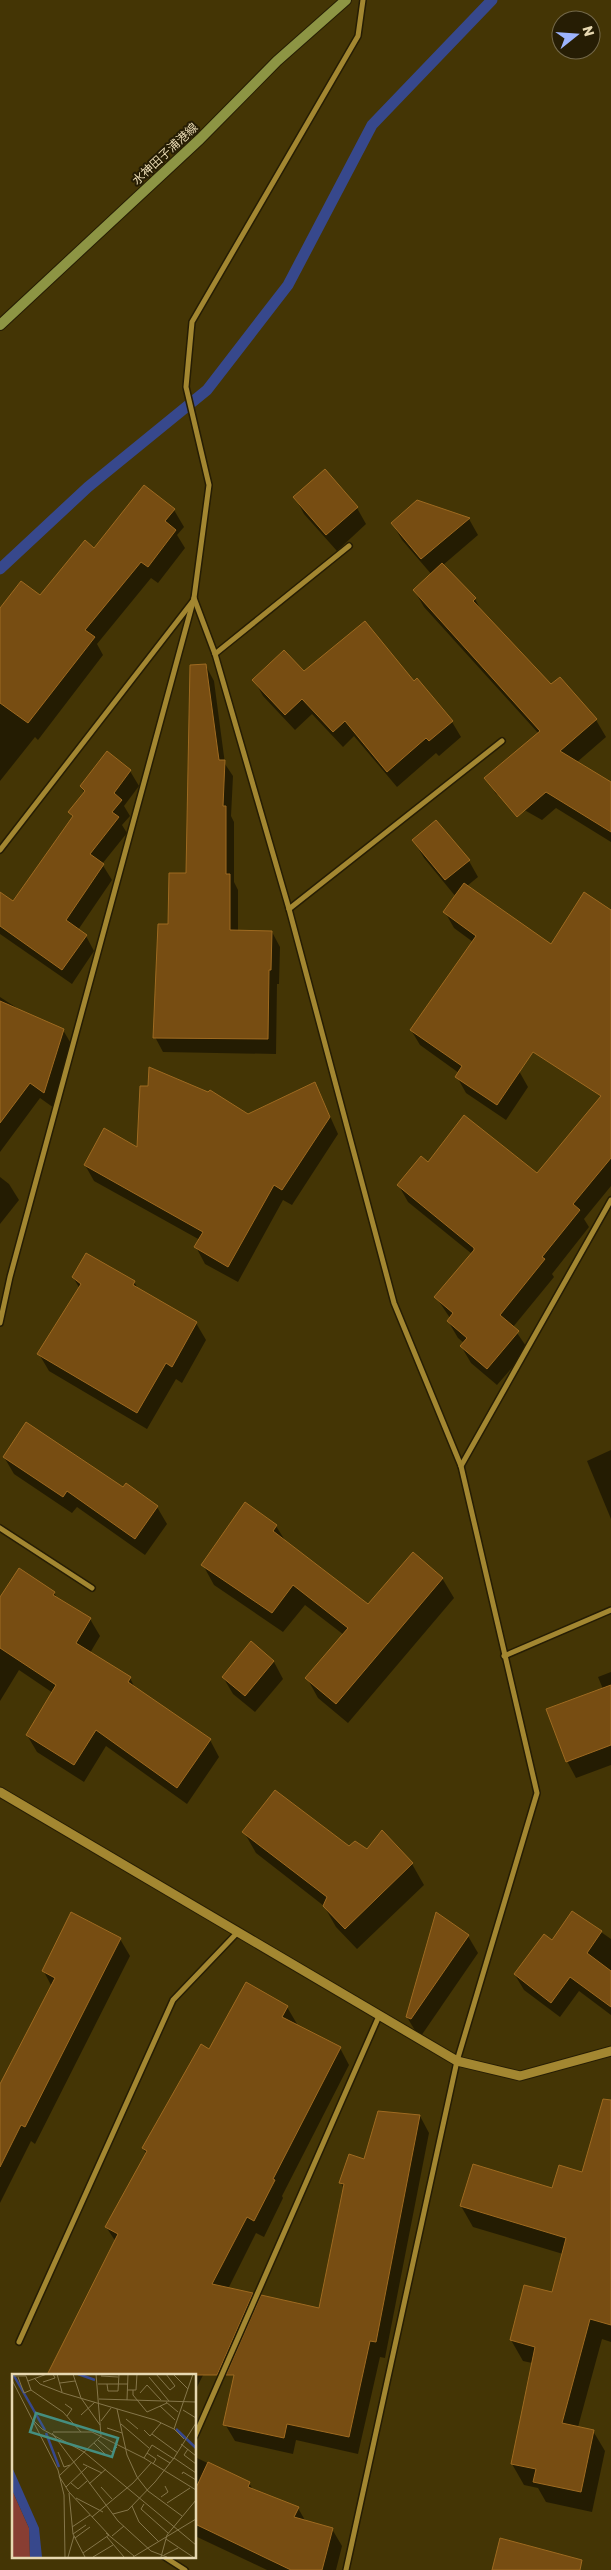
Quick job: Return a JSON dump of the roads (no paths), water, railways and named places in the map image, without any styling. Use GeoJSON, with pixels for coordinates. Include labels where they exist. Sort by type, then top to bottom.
{"type":"FeatureCollection","features":[{"type":"Feature","properties":{"kind":"main road","name":"水神田子浦港線"},"geometry":{"type":"LineString","coordinates":[[0,325],[200,139],[277,61],[346,0]]}},
{"type":"Feature","properties":{"kind":"street"},"geometry":{"type":"LineString","coordinates":[[0,1323],[15,1258],[194,598],[209,485],[186,387],[192,322],[358,36],[363,0]]}},
{"type":"Feature","properties":{"kind":"street"},"geometry":{"type":"LineString","coordinates":[[215,654],[349,546]]}},
{"type":"Feature","properties":{"kind":"street"},"geometry":{"type":"LineString","coordinates":[[194,598],[215,654],[289,909],[394,1303],[461,1466],[537,1793],[457,2061],[346,2570]]}},
{"type":"Feature","properties":{"kind":"street"},"geometry":{"type":"LineString","coordinates":[[0,850],[194,598]]}},
{"type":"Feature","properties":{"kind":"street"},"geometry":{"type":"LineString","coordinates":[[289,909],[502,741]]}},
{"type":"Feature","properties":{"kind":"street"},"geometry":{"type":"LineString","coordinates":[[461,1466],[611,1200]]}},
{"type":"Feature","properties":{"kind":"street"},"geometry":{"type":"LineString","coordinates":[[0,1528],[92,1588]]}},
{"type":"Feature","properties":{"kind":"street"},"geometry":{"type":"LineString","coordinates":[[504,1656],[611,1610]]}},
{"type":"Feature","properties":{"kind":"street"},"geometry":{"type":"LineString","coordinates":[[0,1792],[457,2061],[520,2076],[611,2051]]}},
{"type":"Feature","properties":{"kind":"street"},"geometry":{"type":"LineString","coordinates":[[19,2342],[173,2000],[237,1933]]}},
{"type":"Feature","properties":{"kind":"street"},"geometry":{"type":"LineString","coordinates":[[196,2434],[379,2016]]}},
{"type":"Feature","properties":{"kind":"street"},"geometry":{"type":"LineString","coordinates":[[166,2558],[185,2570]]}},
{"type":"Feature","properties":{"kind":"waterway"},"geometry":{"type":"LineString","coordinates":[[0,569],[88,487],[207,390],[288,285],[372,125],[492,0]]}}]}
